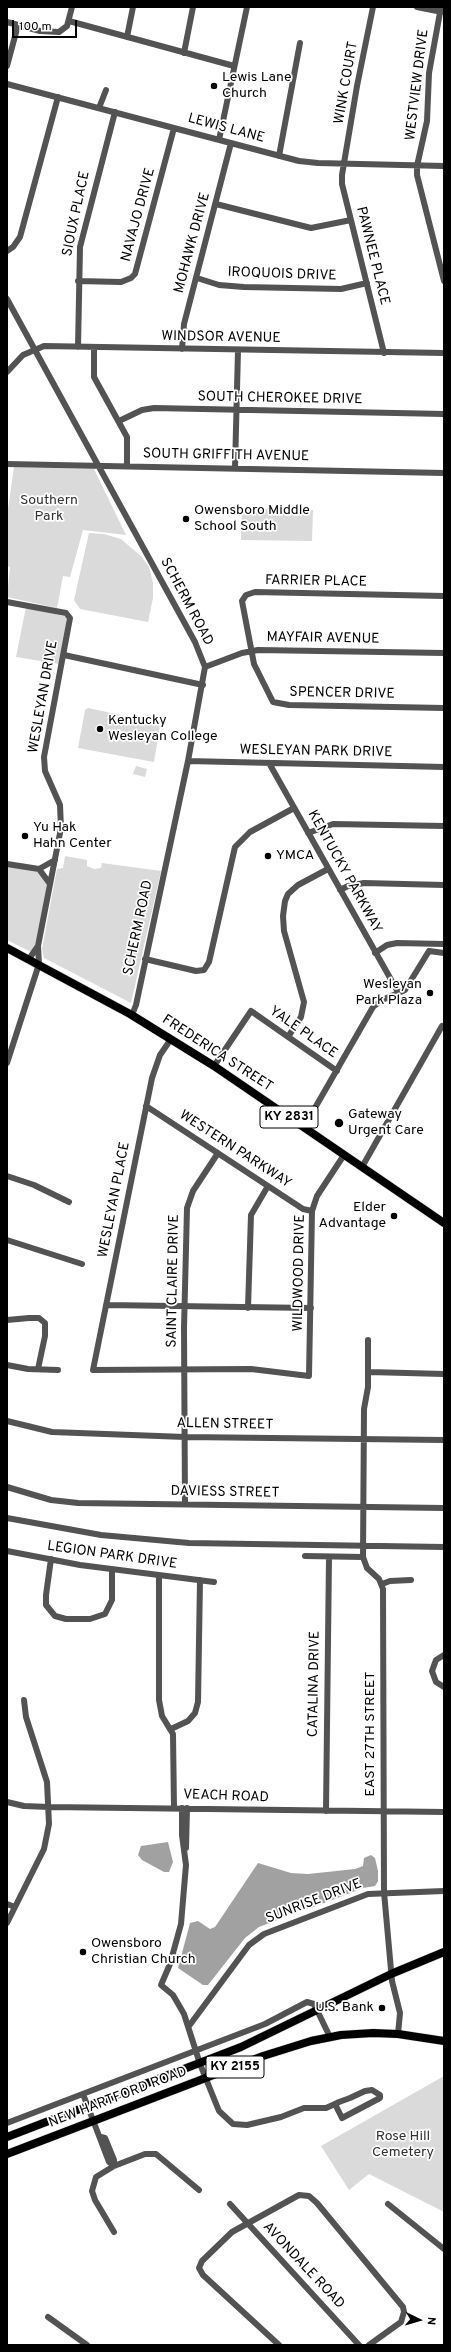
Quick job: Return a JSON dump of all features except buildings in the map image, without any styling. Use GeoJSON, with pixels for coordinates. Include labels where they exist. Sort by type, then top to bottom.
{"type":"FeatureCollection","features":[{"type":"Feature","properties":{"kind":"main road","name":"FREDERICA STREET"},"geometry":{"type":"LineString","coordinates":[[7,948],[132,1015],[214,1066],[444,1223]]}},
{"type":"Feature","properties":{"kind":"main road","name":"NEW HARTFORD ROAD"},"geometry":{"type":"LineString","coordinates":[[7,2137],[200,2064],[259,2040],[391,1974],[444,1952]]}},
{"type":"Feature","properties":{"kind":"main road","name":"KY 2155"},"geometry":{"type":"LineString","coordinates":[[330,2037],[362,2033],[398,2034],[444,2041]]}},
{"type":"Feature","properties":{"kind":"main road","name":"NEW HARTFORD ROAD"},"geometry":{"type":"LineString","coordinates":[[7,2154],[291,2046],[330,2037]]}},
{"type":"Feature","properties":{"kind":"street"},"geometry":{"type":"LineString","coordinates":[[7,22],[57,32],[64,30],[69,21],[72,7]]}},
{"type":"Feature","properties":{"kind":"street"},"geometry":{"type":"LineString","coordinates":[[127,37],[133,7]]}},
{"type":"Feature","properties":{"kind":"street"},"geometry":{"type":"LineString","coordinates":[[184,53],[193,7]]}},
{"type":"Feature","properties":{"kind":"street"},"geometry":{"type":"LineString","coordinates":[[219,140],[247,7]]}},
{"type":"Feature","properties":{"kind":"street","name":"WINK COURT"},"geometry":{"type":"LineString","coordinates":[[344,164],[374,7]]}},
{"type":"Feature","properties":{"kind":"street"},"geometry":{"type":"LineString","coordinates":[[417,7],[442,10]]}},
{"type":"Feature","properties":{"kind":"street","name":"WESTVIEW DRIVE"},"geometry":{"type":"LineString","coordinates":[[417,166],[428,121],[429,73],[442,10]]}},
{"type":"Feature","properties":{"kind":"street"},"geometry":{"type":"LineString","coordinates":[[69,21],[234,66]]}},
{"type":"Feature","properties":{"kind":"street"},"geometry":{"type":"LineString","coordinates":[[7,66],[18,25]]}},
{"type":"Feature","properties":{"kind":"street"},"geometry":{"type":"LineString","coordinates":[[279,156],[300,43]]}},
{"type":"Feature","properties":{"kind":"street","name":"LEWIS LANE"},"geometry":{"type":"LineString","coordinates":[[7,84],[309,163],[444,166]]}},
{"type":"Feature","properties":{"kind":"street"},"geometry":{"type":"LineString","coordinates":[[99,108],[106,90]]}},
{"type":"Feature","properties":{"kind":"street"},"geometry":{"type":"LineString","coordinates":[[7,251],[13,247],[20,237],[58,97]]}},
{"type":"Feature","properties":{"kind":"street","name":"SIOUX PLACE"},"geometry":{"type":"LineString","coordinates":[[78,347],[78,281],[80,247],[115,112]]}},
{"type":"Feature","properties":{"kind":"street","name":"NAVAJO DRIVE"},"geometry":{"type":"LineString","coordinates":[[78,281],[121,282],[131,278],[135,274],[174,128]]}},
{"type":"Feature","properties":{"kind":"street","name":"MOHAWK DRIVE"},"geometry":{"type":"LineString","coordinates":[[182,349],[184,324],[231,143]]}},
{"type":"Feature","properties":{"kind":"street","name":"PAWNEE PLACE"},"geometry":{"type":"LineString","coordinates":[[344,164],[342,184],[384,353]]}},
{"type":"Feature","properties":{"kind":"street"},"geometry":{"type":"LineString","coordinates":[[417,166],[418,181],[444,282]]}},
{"type":"Feature","properties":{"kind":"street"},"geometry":{"type":"LineString","coordinates":[[216,204],[311,228],[351,220]]}},
{"type":"Feature","properties":{"kind":"street","name":"IROQUOIS DRIVE"},"geometry":{"type":"LineString","coordinates":[[196,278],[219,285],[244,287],[341,288],[367,283]]}},
{"type":"Feature","properties":{"kind":"street","name":"SCHERM ROAD"},"geometry":{"type":"LineString","coordinates":[[7,299],[196,642],[204,666],[203,685],[188,761],[132,1015]]}},
{"type":"Feature","properties":{"kind":"street","name":"WINDSOR AVENUE"},"geometry":{"type":"LineString","coordinates":[[7,372],[23,355],[44,346],[444,353]]}},
{"type":"Feature","properties":{"kind":"street"},"geometry":{"type":"LineString","coordinates":[[94,347],[94,377],[127,437],[127,466]]}},
{"type":"Feature","properties":{"kind":"street"},"geometry":{"type":"LineString","coordinates":[[235,468],[238,350]]}},
{"type":"Feature","properties":{"kind":"street","name":"SOUTH CHEROKEE DRIVE"},"geometry":{"type":"LineString","coordinates":[[119,421],[148,409],[444,414]]}},
{"type":"Feature","properties":{"kind":"street","name":"SOUTH GRIFFITH AVENUE"},"geometry":{"type":"LineString","coordinates":[[7,464],[444,473]]}},
{"type":"Feature","properties":{"kind":"street","name":"FARRIER PLACE"},"geometry":{"type":"LineString","coordinates":[[251,651],[242,601],[243,597],[250,593],[444,596]]}},
{"type":"Feature","properties":{"kind":"street","name":"WESLEYAN DRIVE"},"geometry":{"type":"LineString","coordinates":[[7,602],[69,615],[70,623],[44,757],[45,771],[58,798],[62,812],[55,860],[38,946],[39,964]]}},
{"type":"Feature","properties":{"kind":"street","name":"MAYFAIR AVENUE"},"geometry":{"type":"LineString","coordinates":[[204,666],[251,651],[444,652]]}},
{"type":"Feature","properties":{"kind":"street","name":"SPENCER DRIVE"},"geometry":{"type":"LineString","coordinates":[[251,651],[254,664],[267,695],[277,704],[444,708]]}},
{"type":"Feature","properties":{"kind":"street"},"geometry":{"type":"LineString","coordinates":[[64,654],[203,685]]}},
{"type":"Feature","properties":{"kind":"street","name":"WESLEYAN PARK DRIVE"},"geometry":{"type":"LineString","coordinates":[[188,761],[444,767]]}},
{"type":"Feature","properties":{"kind":"street","name":"KENTUCKY PARKWAY"},"geometry":{"type":"LineString","coordinates":[[269,763],[398,992]]}},
{"type":"Feature","properties":{"kind":"street"},"geometry":{"type":"LineString","coordinates":[[145,959],[196,971],[204,970],[209,962],[235,846],[250,832],[294,808]]}},
{"type":"Feature","properties":{"kind":"street"},"geometry":{"type":"LineString","coordinates":[[308,833],[333,824],[444,826]]}},
{"type":"Feature","properties":{"kind":"street"},"geometry":{"type":"LineString","coordinates":[[7,864],[39,869],[55,860]]}},
{"type":"Feature","properties":{"kind":"street"},"geometry":{"type":"LineString","coordinates":[[39,869],[50,884]]}},
{"type":"Feature","properties":{"kind":"street"},"geometry":{"type":"LineString","coordinates":[[288,1037],[301,1017],[304,1002],[302,990],[284,931],[283,916],[285,901],[292,889],[298,884],[328,869]]}},
{"type":"Feature","properties":{"kind":"street"},"geometry":{"type":"LineString","coordinates":[[340,890],[357,884],[444,885]]}},
{"type":"Feature","properties":{"kind":"street"},"geometry":{"type":"LineString","coordinates":[[375,952],[392,944],[444,944]]}},
{"type":"Feature","properties":{"kind":"street","name":"WESLEYAN DRIVE"},"geometry":{"type":"LineString","coordinates":[[29,959],[38,946]]}},
{"type":"Feature","properties":{"kind":"street"},"geometry":{"type":"LineString","coordinates":[[304,1127],[373,1007],[382,1000],[405,990],[426,952],[431,950],[444,954]]}},
{"type":"Feature","properties":{"kind":"street"},"geometry":{"type":"LineString","coordinates":[[7,1063],[39,964]]}},
{"type":"Feature","properties":{"kind":"street","name":"YALE PLACE"},"geometry":{"type":"LineString","coordinates":[[214,1066],[251,1011],[337,1071]]}},
{"type":"Feature","properties":{"kind":"street"},"geometry":{"type":"LineString","coordinates":[[362,1167],[442,1026]]}},
{"type":"Feature","properties":{"kind":"street","name":"WESLEYAN PLACE"},"geometry":{"type":"LineString","coordinates":[[171,1039],[155,1065],[93,1370],[145,1368],[185,1370]]}},
{"type":"Feature","properties":{"kind":"street","name":"WESTERN PARKWAY"},"geometry":{"type":"LineString","coordinates":[[146,1106],[268,1186],[312,1212]]}},
{"type":"Feature","properties":{"kind":"street","name":"SAINT CLAIRE DRIVE"},"geometry":{"type":"LineString","coordinates":[[185,1504],[185,1307],[188,1202],[218,1153]]}},
{"type":"Feature","properties":{"kind":"street","name":"WILDWOOD DRIVE"},"geometry":{"type":"LineString","coordinates":[[185,1370],[251,1369],[309,1376],[312,1212],[317,1196],[344,1155]]}},
{"type":"Feature","properties":{"kind":"street"},"geometry":{"type":"LineString","coordinates":[[7,1176],[34,1185],[68,1202]]}},
{"type":"Feature","properties":{"kind":"street"},"geometry":{"type":"LineString","coordinates":[[248,1308],[251,1215],[268,1186]]}},
{"type":"Feature","properties":{"kind":"street"},"geometry":{"type":"LineString","coordinates":[[7,1240],[82,1264]]}},
{"type":"Feature","properties":{"kind":"street"},"geometry":{"type":"LineString","coordinates":[[106,1305],[311,1308]]}},
{"type":"Feature","properties":{"kind":"street"},"geometry":{"type":"LineString","coordinates":[[7,1320],[39,1318],[45,1323],[45,1336],[38,1369]]}},
{"type":"Feature","properties":{"kind":"street"},"geometry":{"type":"LineString","coordinates":[[368,1340],[369,1372],[364,1409],[363,1557],[367,1568],[382,1584],[390,1581],[411,1580]]}},
{"type":"Feature","properties":{"kind":"street"},"geometry":{"type":"LineString","coordinates":[[7,1365],[58,1370]]}},
{"type":"Feature","properties":{"kind":"street"},"geometry":{"type":"LineString","coordinates":[[369,1372],[444,1374]]}},
{"type":"Feature","properties":{"kind":"street","name":"ALLEN STREET"},"geometry":{"type":"LineString","coordinates":[[7,1421],[52,1432],[185,1437],[444,1440]]}},
{"type":"Feature","properties":{"kind":"street","name":"DAVIESS STREET"},"geometry":{"type":"LineString","coordinates":[[7,1487],[60,1502],[444,1508]]}},
{"type":"Feature","properties":{"kind":"street"},"geometry":{"type":"LineString","coordinates":[[7,1518],[76,1531],[151,1541],[189,1543],[444,1547]]}},
{"type":"Feature","properties":{"kind":"street","name":"LEGION PARK DRIVE"},"geometry":{"type":"LineString","coordinates":[[7,1551],[112,1570],[214,1582]]}},
{"type":"Feature","properties":{"kind":"street"},"geometry":{"type":"LineString","coordinates":[[305,1556],[363,1557]]}},
{"type":"Feature","properties":{"kind":"street","name":"CATALINA DRIVE"},"geometry":{"type":"LineString","coordinates":[[326,1811],[329,1557]]}},
{"type":"Feature","properties":{"kind":"street"},"geometry":{"type":"LineString","coordinates":[[51,1559],[45,1600],[51,1613],[60,1618],[90,1619],[105,1614],[112,1600],[112,1570]]}},
{"type":"Feature","properties":{"kind":"street"},"geometry":{"type":"LineString","coordinates":[[159,1575],[159,1700],[162,1716],[171,1729],[173,1742],[174,1808]]}},
{"type":"Feature","properties":{"kind":"street"},"geometry":{"type":"LineString","coordinates":[[171,1729],[188,1721],[195,1713],[198,1702],[200,1580]]}},
{"type":"Feature","properties":{"kind":"street","name":"EAST 27TH STREET"},"geometry":{"type":"LineString","coordinates":[[382,1584],[384,1602],[384,1892],[391,1974],[400,2013],[398,2034]]}},
{"type":"Feature","properties":{"kind":"street"},"geometry":{"type":"LineString","coordinates":[[444,1655],[436,1660],[432,1671],[436,1682],[444,1687]]}},
{"type":"Feature","properties":{"kind":"street"},"geometry":{"type":"LineString","coordinates":[[7,1923],[44,1848],[48,1824],[49,1807],[47,1782],[26,1717],[24,1700]]}},
{"type":"Feature","properties":{"kind":"street","name":"VEACH ROAD"},"geometry":{"type":"LineString","coordinates":[[7,1802],[24,1806],[49,1807],[444,1812]]}},
{"type":"Feature","properties":{"kind":"street"},"geometry":{"type":"LineString","coordinates":[[185,1808],[186,1865],[182,1924],[170,1964],[161,1985],[173,1995],[188,2026],[205,2078],[219,2111],[225,2118],[239,2125],[260,2123],[304,2108],[326,2108],[335,2104],[365,2091],[372,2090],[380,2095],[380,2098],[342,2118],[335,2104]]}},
{"type":"Feature","properties":{"kind":"street","name":"SUNRISE DRIVE"},"geometry":{"type":"LineString","coordinates":[[188,2026],[250,1945],[264,1934],[352,1898],[384,1892],[444,1891]]}},
{"type":"Feature","properties":{"kind":"street"},"geometry":{"type":"LineString","coordinates":[[7,1904],[15,1907]]}},
{"type":"Feature","properties":{"kind":"street","name":"NEW HARTFORD ROAD"},"geometry":{"type":"LineString","coordinates":[[7,2123],[265,2024],[307,2002],[313,2003],[317,2011]]}},
{"type":"Feature","properties":{"kind":"street"},"geometry":{"type":"LineString","coordinates":[[317,2011],[330,2037]]}},
{"type":"Feature","properties":{"kind":"street"},"geometry":{"type":"LineString","coordinates":[[83,2094],[101,2137],[100,2140],[109,2162],[114,2166]]}},
{"type":"Feature","properties":{"kind":"street"},"geometry":{"type":"LineString","coordinates":[[114,2232],[95,2200],[92,2191],[96,2177],[114,2166],[145,2154],[156,2154],[199,2190]]}},
{"type":"Feature","properties":{"kind":"street"},"geometry":{"type":"LineString","coordinates":[[279,2345],[200,2272],[202,2261],[232,2232],[246,2222],[294,2196],[305,2195],[313,2199],[403,2307],[404,2312],[401,2322],[369,2345]]}},
{"type":"Feature","properties":{"kind":"street","name":"AVONDALE ROAD"},"geometry":{"type":"LineString","coordinates":[[230,2204],[359,2345]]}},
{"type":"Feature","properties":{"kind":"street"},"geometry":{"type":"LineString","coordinates":[[388,2204],[444,2249]]}},
{"type":"Feature","properties":{"kind":"street"},"geometry":{"type":"LineString","coordinates":[[48,2317],[87,2345]]}},
{"type":"Feature","properties":{"kind":"green space","name":"Southern Park"},"geometry":{"type":"Polygon","coordinates":[[[14,467],[94,469],[126,535],[83,530],[70,577],[63,576],[57,608],[7,597],[10,567],[7,566],[7,516],[14,467]]]}},
{"type":"Feature","properties":{"kind":"green space"},"geometry":{"type":"Polygon","coordinates":[[[242,509],[313,510],[312,541],[241,540],[242,509]]]}},
{"type":"Feature","properties":{"kind":"green space"},"geometry":{"type":"Polygon","coordinates":[[[89,533],[104,534],[121,539],[142,557],[149,567],[153,583],[153,598],[148,622],[80,609],[74,600],[89,533]]]}},
{"type":"Feature","properties":{"kind":"green space"},"geometry":{"type":"Polygon","coordinates":[[[26,607],[67,617],[59,664],[16,657],[26,607]]]}},
{"type":"Feature","properties":{"kind":"green space"},"geometry":{"type":"Polygon","coordinates":[[[88,708],[159,723],[160,726],[154,762],[78,748],[85,710],[88,708]]]}},
{"type":"Feature","properties":{"kind":"green space"},"geometry":{"type":"Polygon","coordinates":[[[136,766],[147,769],[145,777],[133,774],[136,766]]]}},
{"type":"Feature","properties":{"kind":"green space"},"geometry":{"type":"Polygon","coordinates":[[[65,856],[87,860],[87,866],[94,869],[101,868],[102,863],[161,871],[131,1003],[44,958],[42,949],[57,869],[63,868],[65,856]]]}},
{"type":"Feature","properties":{"kind":"green space"},"geometry":{"type":"Polygon","coordinates":[[[7,865],[38,871],[47,885],[36,946],[31,952],[7,940],[7,865]]]}},
{"type":"Feature","properties":{"kind":"green space","name":"Rose Hill Cemetery"},"geometry":{"type":"Polygon","coordinates":[[[444,2076],[444,2212],[369,2174],[349,2190],[321,2146],[444,2076]]]}},
{"type":"Feature","properties":{"kind":"shaded area"},"geometry":{"type":"Polygon","coordinates":[[[168,1842],[173,1862],[169,1872],[164,1872],[142,1860],[138,1855],[141,1846],[168,1842]]]}},
{"type":"Feature","properties":{"kind":"shaded area"},"geometry":{"type":"Polygon","coordinates":[[[371,1855],[375,1858],[378,1871],[378,1881],[375,1886],[363,1888],[311,1908],[292,1911],[285,1917],[259,1927],[245,1938],[208,1985],[203,1985],[178,1968],[190,1923],[198,1921],[210,1929],[215,1927],[258,1863],[291,1873],[308,1874],[355,1869],[363,1866],[364,1858],[371,1855]]]}},
{"type":"Feature","properties":{"kind":"place","name":"Lewis Lane Church"},"geometry":{"type":"Point","coordinates":[214,86]}},
{"type":"Feature","properties":{"kind":"place","name":"Owensboro Middle School South"},"geometry":{"type":"Point","coordinates":[186,519]}},
{"type":"Feature","properties":{"kind":"place","name":"Kentucky Wesleyan College"},"geometry":{"type":"Point","coordinates":[100,729]}},
{"type":"Feature","properties":{"kind":"place","name":"Yu Hak Hahn Center"},"geometry":{"type":"Point","coordinates":[25,836]}},
{"type":"Feature","properties":{"kind":"place","name":"YMCA"},"geometry":{"type":"Point","coordinates":[268,856]}},
{"type":"Feature","properties":{"kind":"place","name":"Wesleyan Park Plaza"},"geometry":{"type":"Point","coordinates":[430,993]}},
{"type":"Feature","properties":{"kind":"place","name":"Gateway Urgent Care"},"geometry":{"type":"Point","coordinates":[339,1123]}},
{"type":"Feature","properties":{"kind":"place","name":"Elder Advantage"},"geometry":{"type":"Point","coordinates":[394,1216]}},
{"type":"Feature","properties":{"kind":"place","name":"Owensboro Christian Church"},"geometry":{"type":"Point","coordinates":[83,1952]}},
{"type":"Feature","properties":{"kind":"place","name":"U.S. Bank"},"geometry":{"type":"Point","coordinates":[382,2008]}}]}
